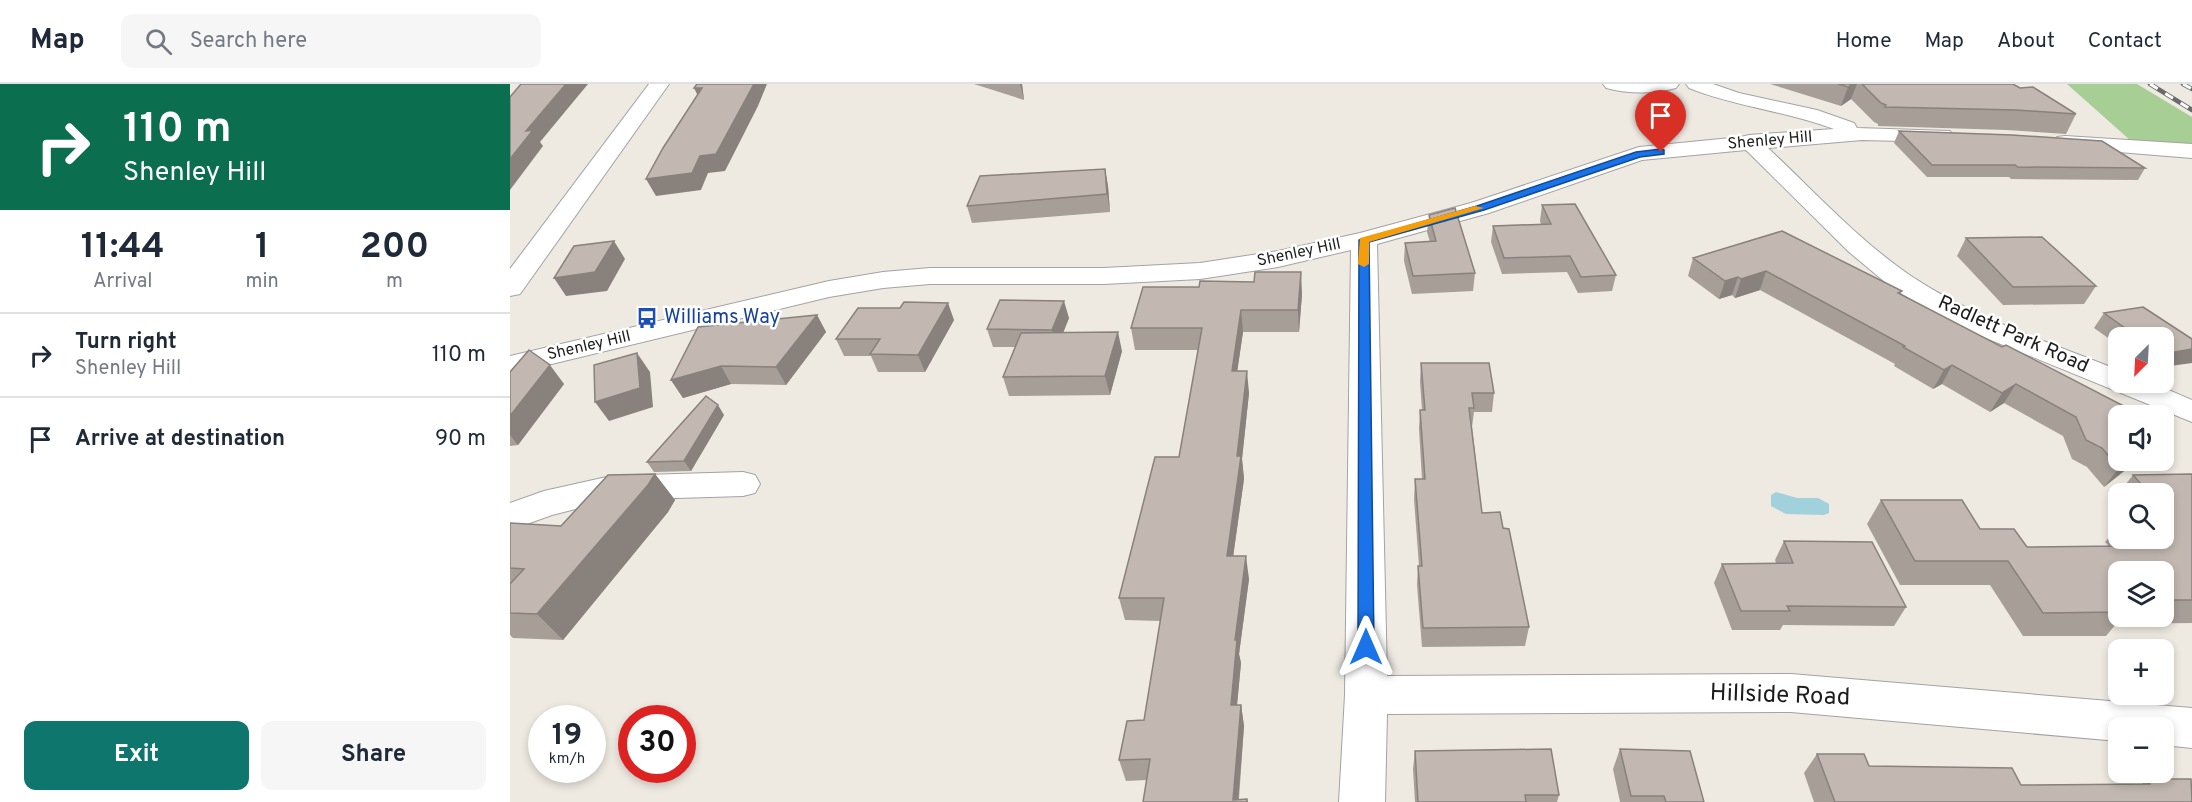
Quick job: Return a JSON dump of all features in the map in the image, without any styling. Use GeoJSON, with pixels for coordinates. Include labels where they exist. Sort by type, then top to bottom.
{"type":"FeatureCollection","features":[{"type":"Feature","properties":{"kind":"street"},"geometry":{"type":"LineString","coordinates":[[510,288],[659,84]]}},
{"type":"Feature","properties":{"kind":"street"},"geometry":{"type":"LineString","coordinates":[[1613,84],[1647,87],[1669,84]]}},
{"type":"Feature","properties":{"kind":"street"},"geometry":{"type":"LineString","coordinates":[[1696,84],[1715,93],[1819,118],[1862,134]]}},
{"type":"Feature","properties":{"kind":"street","name":"Shenley Hill"},"geometry":{"type":"LineString","coordinates":[[510,365],[829,289],[883,280],[930,276],[1104,276],[1200,271],[1278,259],[1364,240],[1480,208],[1639,154],[1749,141],[1862,134],[1962,137]]}},
{"type":"Feature","properties":{"kind":"street"},"geometry":{"type":"LineString","coordinates":[[2040,140],[2192,151]]}},
{"type":"Feature","properties":{"kind":"street","name":"Radlett Park Road"},"geometry":{"type":"LineString","coordinates":[[1749,141],[1875,261],[1918,291],[1975,322],[2108,377]]}},
{"type":"Feature","properties":{"kind":"street"},"geometry":{"type":"LineString","coordinates":[[2164,149],[2192,174]]}},
{"type":"Feature","properties":{"kind":"street"},"geometry":{"type":"LineString","coordinates":[[1362,802],[1366,694],[1364,240]]}},
{"type":"Feature","properties":{"kind":"street","name":"Radlett Park Road"},"geometry":{"type":"LineString","coordinates":[[2146,393],[2192,412]]}},
{"type":"Feature","properties":{"kind":"street"},"geometry":{"type":"LineString","coordinates":[[510,517],[544,504],[611,488],[743,484]]}},
{"type":"Feature","properties":{"kind":"street","name":"Hillside Road"},"geometry":{"type":"LineString","coordinates":[[1366,694],[1791,693],[2192,728]]}},
{"type":"Feature","properties":{"kind":"green space"},"geometry":{"type":"Polygon","coordinates":[[[2067,84],[2137,84],[2192,117],[2192,145],[2130,140],[2067,84]]]}},
{"type":"Feature","properties":{"kind":"water"},"geometry":{"type":"Polygon","coordinates":[[[1776,492],[1797,498],[1818,498],[1829,504],[1829,513],[1824,515],[1786,514],[1771,506],[1771,495],[1776,492]]]}},
{"type":"Feature","properties":{"kind":"building"},"geometry":{"type":"Polygon","coordinates":[[[521,84],[566,84],[526,131],[533,130],[510,159],[510,97],[521,84]]]}},
{"type":"Feature","properties":{"kind":"building"},"geometry":{"type":"Polygon","coordinates":[[[697,84],[754,84],[716,154],[700,156],[692,173],[646,179],[702,88],[694,88],[697,84]]]}},
{"type":"Feature","properties":{"kind":"building"},"geometry":{"type":"Polygon","coordinates":[[[1862,84],[2013,84],[2020,88],[2033,87],[2076,114],[1885,107],[1886,105],[1862,84]]]}},
{"type":"Feature","properties":{"kind":"building"},"geometry":{"type":"Polygon","coordinates":[[[1899,131],[2102,141],[2145,168],[1932,165],[1899,131]]]}},
{"type":"Feature","properties":{"kind":"building"},"geometry":{"type":"Polygon","coordinates":[[[1105,169],[1107,194],[967,206],[980,176],[1105,169]]]}},
{"type":"Feature","properties":{"kind":"building"},"geometry":{"type":"Polygon","coordinates":[[[1575,204],[1616,275],[1581,277],[1570,256],[1504,258],[1493,226],[1551,224],[1542,205],[1575,204]]]}},
{"type":"Feature","properties":{"kind":"building"},"geometry":{"type":"Polygon","coordinates":[[[1455,208],[1475,273],[1413,276],[1405,243],[1436,241],[1429,215],[1455,208]]]}},
{"type":"Feature","properties":{"kind":"building"},"geometry":{"type":"Polygon","coordinates":[[[1782,231],[1902,291],[1898,293],[2002,347],[2006,345],[2122,405],[2108,405],[2108,455],[2102,448],[2086,440],[2076,417],[2016,384],[2002,393],[1952,365],[1944,370],[1903,347],[1905,346],[1766,271],[1741,279],[1738,277],[1725,281],[1693,258],[1782,231]]]}},
{"type":"Feature","properties":{"kind":"building"},"geometry":{"type":"Polygon","coordinates":[[[2042,237],[2096,286],[2013,287],[1966,238],[2042,237]]]}},
{"type":"Feature","properties":{"kind":"building"},"geometry":{"type":"Polygon","coordinates":[[[614,241],[595,272],[554,278],[574,246],[614,241]]]}},
{"type":"Feature","properties":{"kind":"building"},"geometry":{"type":"Polygon","coordinates":[[[1255,272],[1301,272],[1298,310],[1241,310],[1232,371],[1247,371],[1237,456],[1241,456],[1227,556],[1246,556],[1235,640],[1237,640],[1231,705],[1241,705],[1233,800],[1247,799],[1247,802],[1143,802],[1150,759],[1119,760],[1127,721],[1144,720],[1164,598],[1119,598],[1155,457],[1179,457],[1202,328],[1131,328],[1143,287],[1199,287],[1200,281],[1254,282],[1255,272]]]}},
{"type":"Feature","properties":{"kind":"building"},"geometry":{"type":"Polygon","coordinates":[[[1000,300],[1064,301],[1052,330],[987,329],[1000,300]]]}},
{"type":"Feature","properties":{"kind":"building"},"geometry":{"type":"Polygon","coordinates":[[[904,302],[948,303],[918,355],[870,354],[880,339],[836,339],[858,308],[900,308],[904,302]]]}},
{"type":"Feature","properties":{"kind":"building"},"geometry":{"type":"Polygon","coordinates":[[[2143,307],[2174,327],[2124,327],[2104,313],[2143,307]]]}},
{"type":"Feature","properties":{"kind":"building"},"geometry":{"type":"Polygon","coordinates":[[[817,315],[776,367],[721,366],[671,380],[698,327],[817,315]]]}},
{"type":"Feature","properties":{"kind":"building"},"geometry":{"type":"Polygon","coordinates":[[[2174,327],[2192,339],[2192,349],[2174,352],[2174,327]]]}},
{"type":"Feature","properties":{"kind":"building"},"geometry":{"type":"Polygon","coordinates":[[[1118,332],[1105,376],[1003,377],[1021,333],[1118,332]]]}},
{"type":"Feature","properties":{"kind":"building"},"geometry":{"type":"Polygon","coordinates":[[[529,350],[550,365],[510,416],[510,372],[529,350]]]}},
{"type":"Feature","properties":{"kind":"building"},"geometry":{"type":"Polygon","coordinates":[[[637,353],[640,388],[595,402],[594,365],[637,353]]]}},
{"type":"Feature","properties":{"kind":"building"},"geometry":{"type":"Polygon","coordinates":[[[1421,363],[1489,363],[1494,393],[1472,393],[1474,408],[1469,408],[1482,513],[1500,512],[1503,528],[1509,529],[1529,627],[1423,628],[1418,566],[1422,566],[1415,479],[1425,479],[1420,410],[1425,410],[1421,363]]]}},
{"type":"Feature","properties":{"kind":"building"},"geometry":{"type":"Polygon","coordinates":[[[706,396],[718,405],[684,461],[647,462],[706,396]]]}},
{"type":"Feature","properties":{"kind":"building"},"geometry":{"type":"Polygon","coordinates":[[[655,474],[537,614],[510,613],[510,584],[524,569],[510,568],[510,523],[561,526],[608,475],[655,474]]]}},
{"type":"Feature","properties":{"kind":"building"},"geometry":{"type":"Polygon","coordinates":[[[2192,474],[2192,600],[2174,600],[2174,561],[2108,561],[2108,612],[2043,613],[2008,561],[1915,561],[1881,500],[1962,500],[1980,529],[2014,529],[2027,547],[2108,546],[2108,549],[2174,549],[2174,483],[2140,483],[2133,475],[2192,474]]]}},
{"type":"Feature","properties":{"kind":"building"},"geometry":{"type":"Polygon","coordinates":[[[1784,541],[1872,542],[1906,607],[1787,606],[1790,611],[1741,611],[1722,564],[1793,563],[1784,541]]]}},
{"type":"Feature","properties":{"kind":"building"},"geometry":{"type":"Polygon","coordinates":[[[1551,749],[1559,795],[1525,795],[1526,802],[1418,802],[1415,751],[1551,749]]]}},
{"type":"Feature","properties":{"kind":"building"},"geometry":{"type":"Polygon","coordinates":[[[1620,749],[1690,751],[1704,802],[1666,802],[1664,796],[1631,796],[1620,749]]]}},
{"type":"Feature","properties":{"kind":"building"},"geometry":{"type":"Polygon","coordinates":[[[1817,754],[1864,754],[1869,766],[2012,768],[2021,785],[2150,784],[2174,783],[2174,779],[2191,779],[2192,802],[1835,802],[1817,754]]]}},
{"type":"Feature","properties":{"kind":"railway"},"geometry":{"type":"LineString","coordinates":[[2150,84],[2192,110]]}},
{"type":"Feature","properties":{"kind":"railway"},"geometry":{"type":"LineString","coordinates":[[2183,84],[2192,89]]}},
{"type":"Feature","properties":{"kind":"slow traffic"},"geometry":{"type":"LineString","coordinates":[[1364,264],[1364,240],[1479,208]]}},
{"type":"Feature","properties":{"kind":"place","name":"Williams Way"},"geometry":{"type":"Point","coordinates":[647,318]}},
{"type":"Feature","properties":{"kind":"route"},"geometry":{"type":"LineString","coordinates":[[1366,647],[1364,240],[1480,208],[1639,154],[1661,152]]}}]}
